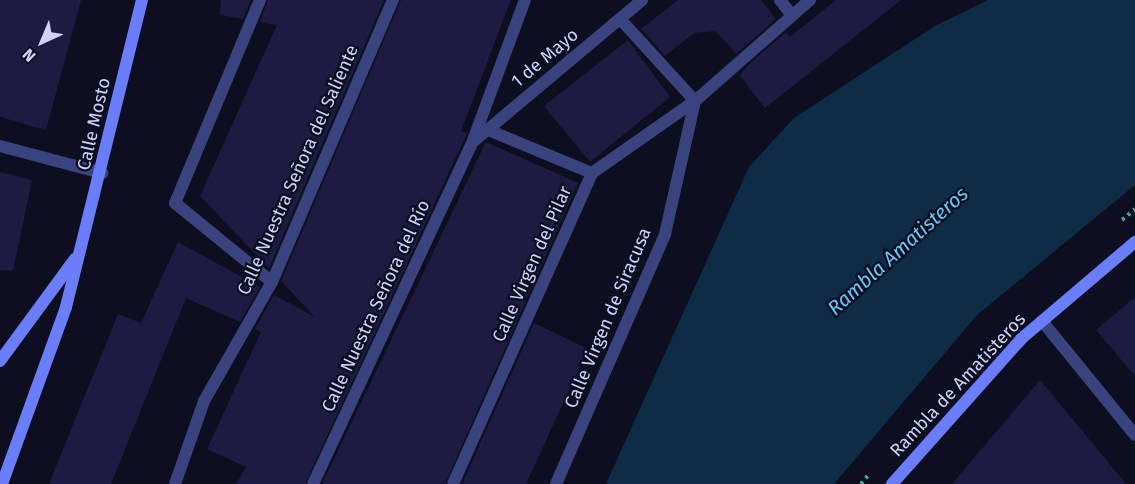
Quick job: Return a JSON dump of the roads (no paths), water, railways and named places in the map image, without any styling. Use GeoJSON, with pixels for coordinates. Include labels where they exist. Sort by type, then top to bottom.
{"type":"FeatureCollection","features":[{"type":"Feature","properties":{"kind":"street","name":"Calle Mosto"},"geometry":{"type":"LineString","coordinates":[[2,484],[66,307],[77,255],[102,173],[142,0]]}},
{"type":"Feature","properties":{"kind":"street"},"geometry":{"type":"LineString","coordinates":[[260,0],[175,203],[272,282]]}},
{"type":"Feature","properties":{"kind":"street","name":"Calle Nuestra Señora del Saliente"},"geometry":{"type":"LineString","coordinates":[[175,484],[204,401],[272,282],[393,0]]}},
{"type":"Feature","properties":{"kind":"street","name":"Calle Nuestra Señora del Río"},"geometry":{"type":"LineString","coordinates":[[313,484],[472,143],[525,0]]}},
{"type":"Feature","properties":{"kind":"street","name":"1 de Mayo"},"geometry":{"type":"LineString","coordinates":[[472,143],[642,0]]}},
{"type":"Feature","properties":{"kind":"street"},"geometry":{"type":"LineString","coordinates":[[780,0],[791,14]]}},
{"type":"Feature","properties":{"kind":"street"},"geometry":{"type":"LineString","coordinates":[[620,19],[695,100],[791,14],[810,0]]}},
{"type":"Feature","properties":{"kind":"street","name":"Calle Virgen del Pilar"},"geometry":{"type":"LineString","coordinates":[[453,484],[592,173],[695,100]]}},
{"type":"Feature","properties":{"kind":"street","name":"Calle Virgen de Siracusa"},"geometry":{"type":"LineString","coordinates":[[556,484],[665,234],[695,100]]}},
{"type":"Feature","properties":{"kind":"street"},"geometry":{"type":"LineString","coordinates":[[488,130],[592,173]]}},
{"type":"Feature","properties":{"kind":"street"},"geometry":{"type":"LineString","coordinates":[[0,146],[102,173]]}},
{"type":"Feature","properties":{"kind":"street","name":"Rambla de Amatisteros"},"geometry":{"type":"LineString","coordinates":[[892,484],[1042,321],[1135,242]]}},
{"type":"Feature","properties":{"kind":"street","name":"Calle Mosto"},"geometry":{"type":"LineString","coordinates":[[0,361],[77,255]]}},
{"type":"Feature","properties":{"kind":"street"},"geometry":{"type":"LineString","coordinates":[[1042,321],[1135,435]]}},
{"type":"Feature","properties":{"kind":"water","name":"Rambla Amatisteros"},"geometry":{"type":"Polygon","coordinates":[[[988,0],[1135,0],[1135,185],[977,315],[834,484],[606,484],[749,167],[794,118],[935,26],[988,0]]]}}]}
